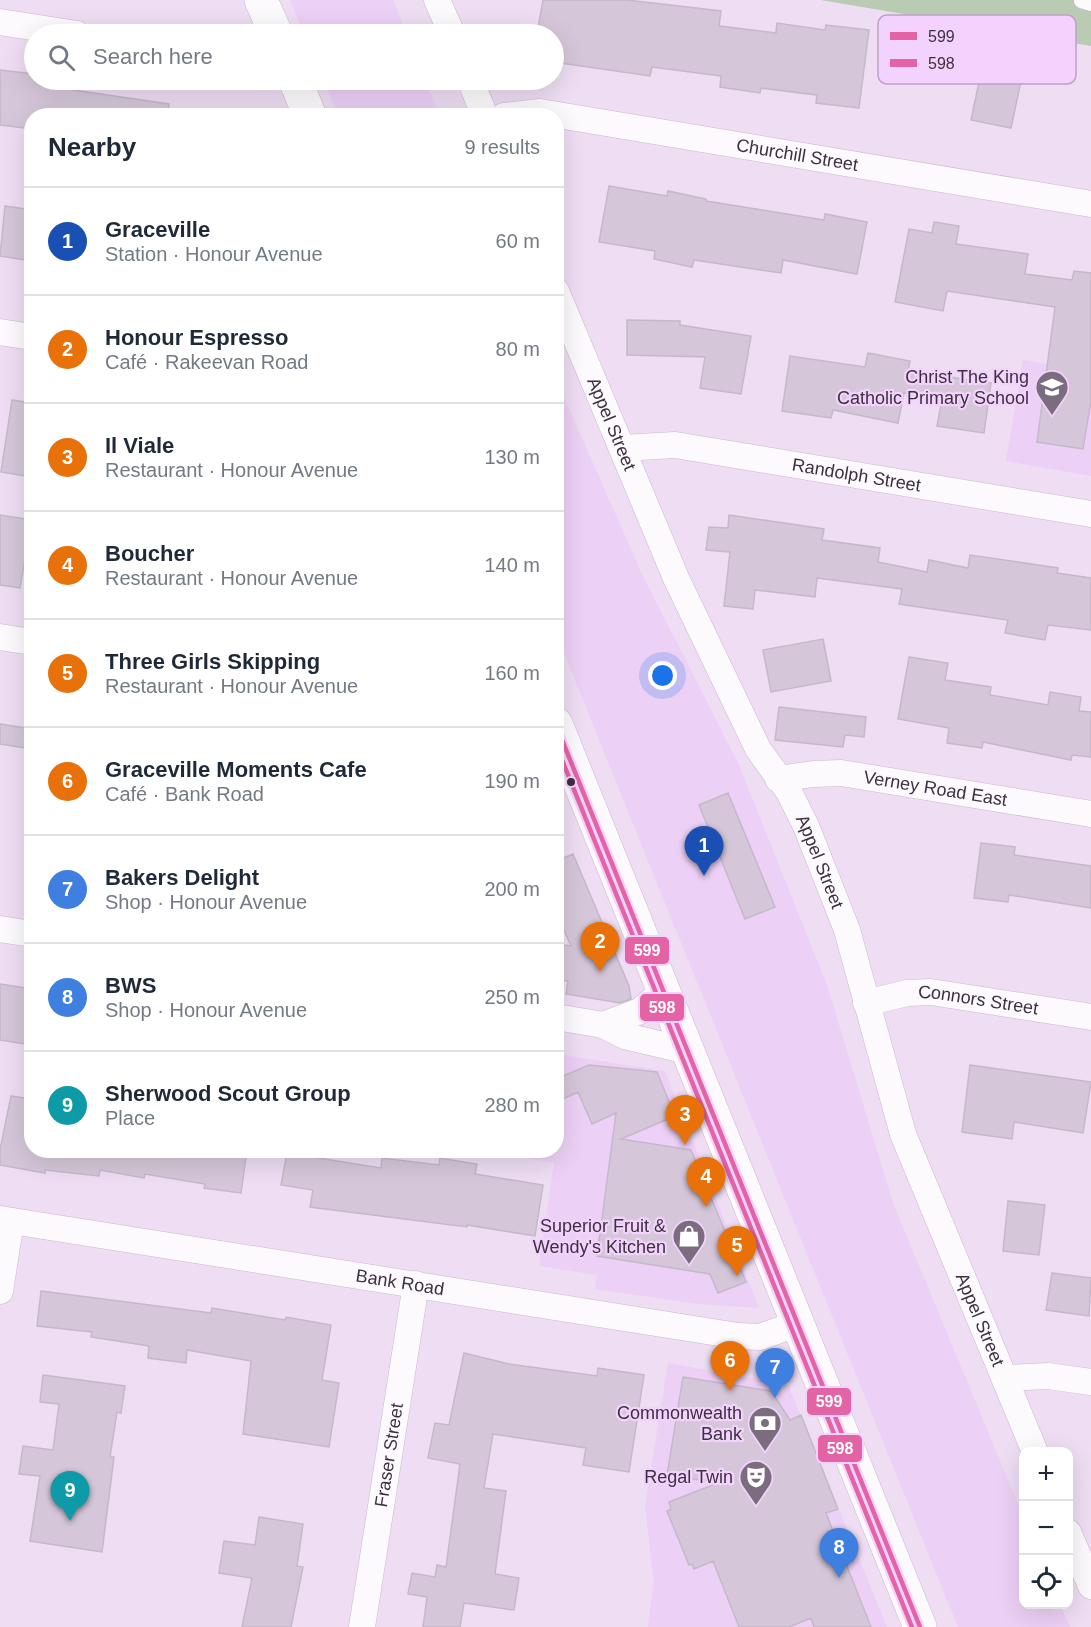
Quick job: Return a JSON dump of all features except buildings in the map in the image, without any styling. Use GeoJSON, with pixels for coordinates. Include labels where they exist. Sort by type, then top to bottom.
{"type":"FeatureCollection","features":[{"type":"Feature","properties":{"kind":"main road"},"geometry":{"type":"LineString","coordinates":[[261,0],[272,24]]}},
{"type":"Feature","properties":{"kind":"main road"},"geometry":{"type":"LineString","coordinates":[[299,90],[307,108]]}},
{"type":"Feature","properties":{"kind":"main road"},"geometry":{"type":"LineString","coordinates":[[564,744],[920,1627]]}},
{"type":"Feature","properties":{"kind":"street"},"geometry":{"type":"LineString","coordinates":[[437,0],[448,24]]}},
{"type":"Feature","properties":{"kind":"street"},"geometry":{"type":"LineString","coordinates":[[0,22],[24,26]]}},
{"type":"Feature","properties":{"kind":"street"},"geometry":{"type":"LineString","coordinates":[[475,90],[482,108]]}},
{"type":"Feature","properties":{"kind":"street","name":"Churchill Street"},"geometry":{"type":"LineString","coordinates":[[564,116],[1091,204]]}},
{"type":"Feature","properties":{"kind":"street","name":"Appel Street"},"geometry":{"type":"LineString","coordinates":[[564,310],[676,578],[758,749],[798,808],[836,900],[856,958],[866,1003],[903,1134],[1033,1447]]}},
{"type":"Feature","properties":{"kind":"street"},"geometry":{"type":"LineString","coordinates":[[0,332],[24,336]]}},
{"type":"Feature","properties":{"kind":"street","name":"Randolph Street"},"geometry":{"type":"LineString","coordinates":[[622,448],[675,446],[1091,514]]}},
{"type":"Feature","properties":{"kind":"street"},"geometry":{"type":"LineString","coordinates":[[0,637],[24,641]]}},
{"type":"Feature","properties":{"kind":"street","name":"Verney Road East"},"geometry":{"type":"LineString","coordinates":[[778,779],[841,773],[1091,814]]}},
{"type":"Feature","properties":{"kind":"street"},"geometry":{"type":"LineString","coordinates":[[0,929],[24,933]]}},
{"type":"Feature","properties":{"kind":"street"},"geometry":{"type":"LineString","coordinates":[[603,1024],[640,1011],[664,990]]}},
{"type":"Feature","properties":{"kind":"street","name":"Connors Street"},"geometry":{"type":"LineString","coordinates":[[866,1003],[908,993],[931,992],[1091,1017]]}},
{"type":"Feature","properties":{"kind":"street"},"geometry":{"type":"LineString","coordinates":[[564,1018],[603,1024],[625,1036],[688,1051]]}},
{"type":"Feature","properties":{"kind":"street"},"geometry":{"type":"LineString","coordinates":[[0,1291],[5,1220]]}},
{"type":"Feature","properties":{"kind":"street","name":"Bank Road"},"geometry":{"type":"LineString","coordinates":[[5,1220],[751,1338],[771,1334],[798,1323]]}},
{"type":"Feature","properties":{"kind":"street","name":"Fraser Street"},"geometry":{"type":"LineString","coordinates":[[362,1627],[416,1284]]}},
{"type":"Feature","properties":{"kind":"street"},"geometry":{"type":"LineString","coordinates":[[1005,1378],[1048,1376],[1091,1382]]}},
{"type":"Feature","properties":{"kind":"street"},"geometry":{"type":"LineString","coordinates":[[1073,1544],[1091,1586]]}},
{"type":"Feature","properties":{"kind":"shaded area"},"geometry":{"type":"Polygon","coordinates":[[[290,0],[393,0],[403,24],[300,24],[290,0]]]}},
{"type":"Feature","properties":{"kind":"shaded area"},"geometry":{"type":"Polygon","coordinates":[[[327,90],[429,90],[437,108],[335,108],[327,90]]]}},
{"type":"Feature","properties":{"kind":"shaded area","name":"Christ The King Catholic Primary School"},"geometry":{"type":"Polygon","coordinates":[[[1023,360],[1091,372],[1091,476],[1006,461],[1023,360]]]}},
{"type":"Feature","properties":{"kind":"shaded area"},"geometry":{"type":"Polygon","coordinates":[[[564,397],[641,572],[739,765],[827,985],[893,1203],[1019,1506],[1019,1609],[1062,1609],[1070,1627],[958,1627],[564,653],[564,397]]]}},
{"type":"Feature","properties":{"kind":"shaded area"},"geometry":{"type":"Polygon","coordinates":[[[564,1055],[665,1071],[759,1308],[699,1304],[595,1289],[597,1275],[539,1266],[554,1163],[527,1158],[564,1158],[564,1055]]]}},
{"type":"Feature","properties":{"kind":"shaded area"},"geometry":{"type":"Polygon","coordinates":[[[668,1363],[788,1385],[887,1627],[648,1627],[654,1583],[645,1506],[668,1363]]]}},
{"type":"Feature","properties":{"kind":"green space"},"geometry":{"type":"Polygon","coordinates":[[[821,0],[1091,0],[1091,46],[1076,43],[1076,15],[909,15],[821,0]]]}},
{"type":"Feature","properties":{"kind":"transit line","name":"599"},"geometry":{"type":"LineString","coordinates":[[564,745],[920,1627]]}},
{"type":"Feature","properties":{"kind":"transit line","name":"598"},"geometry":{"type":"LineString","coordinates":[[564,765],[912,1627]]}},
{"type":"Feature","properties":{"kind":"place","name":"Christ The King Catholic Primary School"},"geometry":{"type":"Point","coordinates":[1052,416]}},
{"type":"Feature","properties":{"kind":"place","name":"Graceville"},"geometry":{"type":"Point","coordinates":[704,876]}},
{"type":"Feature","properties":{"kind":"place","name":"Honour Espresso"},"geometry":{"type":"Point","coordinates":[600,972]}},
{"type":"Feature","properties":{"kind":"place","name":"Il Viale"},"geometry":{"type":"Point","coordinates":[685,1145]}},
{"type":"Feature","properties":{"kind":"place","name":"Boucher"},"geometry":{"type":"Point","coordinates":[706,1207]}},
{"type":"Feature","properties":{"kind":"place","name":"Superior Fruit & Wendy's Kitchen"},"geometry":{"type":"Point","coordinates":[689,1265]}},
{"type":"Feature","properties":{"kind":"place","name":"Three Girls Skipping"},"geometry":{"type":"Point","coordinates":[737,1276]}},
{"type":"Feature","properties":{"kind":"place","name":"Graceville Moments Cafe"},"geometry":{"type":"Point","coordinates":[730,1391]}},
{"type":"Feature","properties":{"kind":"place","name":"Bakers Delight"},"geometry":{"type":"Point","coordinates":[775,1398]}},
{"type":"Feature","properties":{"kind":"place","name":"Commonwealth Bank"},"geometry":{"type":"Point","coordinates":[765,1452]}},
{"type":"Feature","properties":{"kind":"place","name":"Regal Twin"},"geometry":{"type":"Point","coordinates":[756,1506]}},
{"type":"Feature","properties":{"kind":"place","name":"Sherwood Scout Group"},"geometry":{"type":"Point","coordinates":[70,1521]}},
{"type":"Feature","properties":{"kind":"place","name":"BWS"},"geometry":{"type":"Point","coordinates":[839,1578]}}]}
